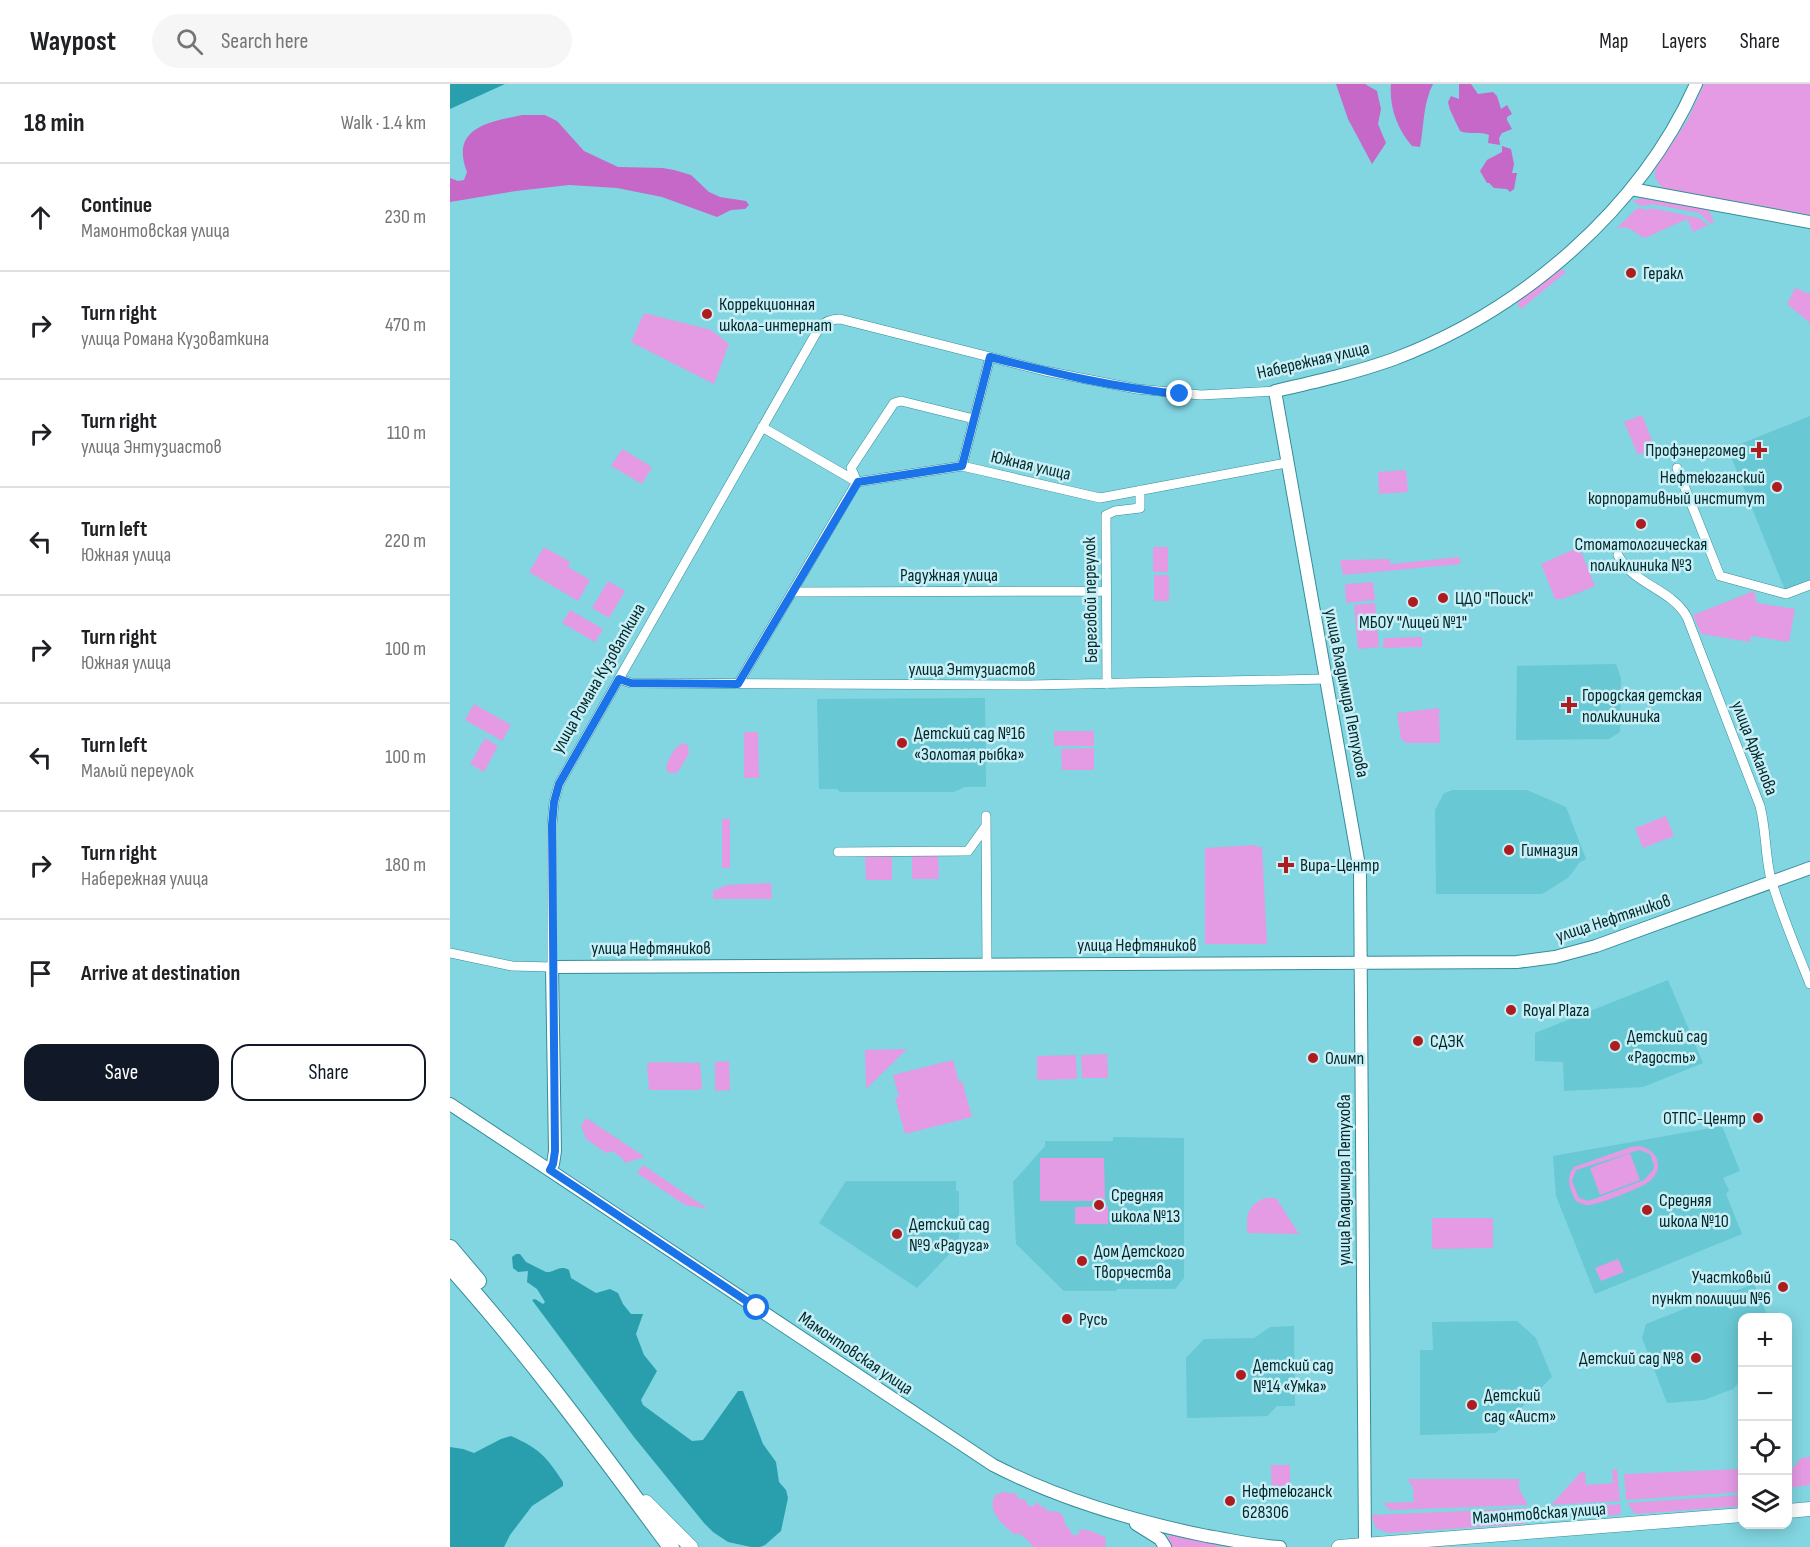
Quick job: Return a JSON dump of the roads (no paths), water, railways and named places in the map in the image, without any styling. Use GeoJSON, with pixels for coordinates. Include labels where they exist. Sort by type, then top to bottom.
{"type":"FeatureCollection","features":[{"type":"Feature","properties":{"kind":"highway"},"geometry":{"type":"LineString","coordinates":[[450,1248],[486,1291],[574,1416],[671,1547]]}},
{"type":"Feature","properties":{"kind":"highway"},"geometry":{"type":"LineString","coordinates":[[450,1266],[574,1416]]}},
{"type":"Feature","properties":{"kind":"main road","name":"Набережная улица"},"geometry":{"type":"LineString","coordinates":[[1275,391],[1377,365],[1451,334],[1504,301],[1562,260],[1601,224],[1631,189],[1675,126],[1696,84]]}},
{"type":"Feature","properties":{"kind":"main road"},"geometry":{"type":"LineString","coordinates":[[1631,189],[1810,222]]}},
{"type":"Feature","properties":{"kind":"main road","name":"улица Владимира Петухова"},"geometry":{"type":"LineString","coordinates":[[1275,391],[1286,463],[1359,857],[1362,963],[1365,1544]]}},
{"type":"Feature","properties":{"kind":"main road","name":"улица Нефтяников"},"geometry":{"type":"LineString","coordinates":[[552,967],[1517,962],[1554,957],[1618,939],[1810,868]]}},
{"type":"Feature","properties":{"kind":"main road","name":"улица Романа Кузоваткина"},"geometry":{"type":"LineString","coordinates":[[550,1170],[555,1151],[552,967]]}},
{"type":"Feature","properties":{"kind":"main road","name":"Мамонтовская улица"},"geometry":{"type":"LineString","coordinates":[[450,1104],[981,1457],[1016,1477],[1125,1517],[1214,1537],[1280,1547]]}},
{"type":"Feature","properties":{"kind":"main road"},"geometry":{"type":"LineString","coordinates":[[450,1241],[486,1291]]}},
{"type":"Feature","properties":{"kind":"main road"},"geometry":{"type":"LineString","coordinates":[[592,1440],[657,1515],[691,1547]]}},
{"type":"Feature","properties":{"kind":"main road"},"geometry":{"type":"LineString","coordinates":[[1792,1511],[1810,1509]]}},
{"type":"Feature","properties":{"kind":"main road","name":"Мамонтовская улица"},"geometry":{"type":"LineString","coordinates":[[1339,1547],[1738,1515]]}},
{"type":"Feature","properties":{"kind":"main road"},"geometry":{"type":"LineString","coordinates":[[1125,1517],[1154,1534],[1165,1547]]}},
{"type":"Feature","properties":{"kind":"street","name":"Набережная улица"},"geometry":{"type":"LineString","coordinates":[[829,320],[840,319],[1080,379],[1158,392],[1211,394],[1275,391]]}},
{"type":"Feature","properties":{"kind":"street","name":"улица Романа Кузоваткина"},"geometry":{"type":"LineString","coordinates":[[552,967],[552,825],[554,802],[563,776],[819,328],[829,320]]}},
{"type":"Feature","properties":{"kind":"street"},"geometry":{"type":"LineString","coordinates":[[962,466],[990,357]]}},
{"type":"Feature","properties":{"kind":"street"},"geometry":{"type":"LineString","coordinates":[[858,482],[851,468],[894,403],[901,401],[974,419]]}},
{"type":"Feature","properties":{"kind":"street"},"geometry":{"type":"LineString","coordinates":[[762,427],[858,482]]}},
{"type":"Feature","properties":{"kind":"street","name":"Южная улица"},"geometry":{"type":"LineString","coordinates":[[858,482],[962,466],[1100,498],[1286,463]]}},
{"type":"Feature","properties":{"kind":"street"},"geometry":{"type":"LineString","coordinates":[[1677,468],[1720,576],[1786,594],[1810,585]]}},
{"type":"Feature","properties":{"kind":"street"},"geometry":{"type":"LineString","coordinates":[[738,684],[858,482]]}},
{"type":"Feature","properties":{"kind":"street","name":"Береговой переулок"},"geometry":{"type":"LineString","coordinates":[[1107,684],[1106,515],[1115,511],[1140,508],[1140,490]]}},
{"type":"Feature","properties":{"kind":"street","name":"улица Аржанова"},"geometry":{"type":"LineString","coordinates":[[1618,555],[1630,571],[1679,606],[1687,617],[1760,806],[1772,881],[1810,984]]}},
{"type":"Feature","properties":{"kind":"street"},"geometry":{"type":"LineString","coordinates":[[1800,589],[1810,591]]}},
{"type":"Feature","properties":{"kind":"street","name":"Радужная улица"},"geometry":{"type":"LineString","coordinates":[[792,592],[1106,591]]}},
{"type":"Feature","properties":{"kind":"street","name":"улица Энтузиастов"},"geometry":{"type":"LineString","coordinates":[[619,679],[631,683],[1030,686],[1326,679]]}},
{"type":"Feature","properties":{"kind":"street"},"geometry":{"type":"LineString","coordinates":[[838,852],[968,850],[986,821],[987,964]]}},
{"type":"Feature","properties":{"kind":"street","name":"улица Нефтяников"},"geometry":{"type":"LineString","coordinates":[[450,952],[512,966],[552,967]]}},
{"type":"Feature","properties":{"kind":"place","name":"Геракл"},"geometry":{"type":"Point","coordinates":[1631,273]}},
{"type":"Feature","properties":{"kind":"place","name":"Коррекционная школа-интернат"},"geometry":{"type":"Point","coordinates":[707,314]}},
{"type":"Feature","properties":{"kind":"place","name":"Профэнергомед"},"geometry":{"type":"Point","coordinates":[1759,450]}},
{"type":"Feature","properties":{"kind":"place","name":"Нефтеюганский корпоративный институт"},"geometry":{"type":"Point","coordinates":[1777,487]}},
{"type":"Feature","properties":{"kind":"place","name":"Стоматологическая поликлиника №3"},"geometry":{"type":"Point","coordinates":[1641,524]}},
{"type":"Feature","properties":{"kind":"place","name":"ЦДО \"Поиск\""},"geometry":{"type":"Point","coordinates":[1443,598]}},
{"type":"Feature","properties":{"kind":"place","name":"МБОУ \"Лицей №1\""},"geometry":{"type":"Point","coordinates":[1413,602]}},
{"type":"Feature","properties":{"kind":"place","name":"Городская детская поликлиника"},"geometry":{"type":"Point","coordinates":[1569,705]}},
{"type":"Feature","properties":{"kind":"place","name":"Детский сад №16 «Золотая рыбка»"},"geometry":{"type":"Point","coordinates":[902,743]}},
{"type":"Feature","properties":{"kind":"place","name":"Гимназия"},"geometry":{"type":"Point","coordinates":[1509,850]}},
{"type":"Feature","properties":{"kind":"place","name":"Вира-Центр"},"geometry":{"type":"Point","coordinates":[1286,865]}},
{"type":"Feature","properties":{"kind":"place","name":"Royal Plaza"},"geometry":{"type":"Point","coordinates":[1511,1010]}},
{"type":"Feature","properties":{"kind":"place","name":"СДЭК"},"geometry":{"type":"Point","coordinates":[1418,1041]}},
{"type":"Feature","properties":{"kind":"place","name":"Детский сад «Радость»"},"geometry":{"type":"Point","coordinates":[1615,1046]}},
{"type":"Feature","properties":{"kind":"place","name":"Олимп"},"geometry":{"type":"Point","coordinates":[1313,1058]}},
{"type":"Feature","properties":{"kind":"place","name":"ОТПС-Центр"},"geometry":{"type":"Point","coordinates":[1758,1118]}},
{"type":"Feature","properties":{"kind":"place","name":"Средняя школа №13"},"geometry":{"type":"Point","coordinates":[1099,1205]}},
{"type":"Feature","properties":{"kind":"place","name":"Средняя школа №10"},"geometry":{"type":"Point","coordinates":[1647,1210]}},
{"type":"Feature","properties":{"kind":"place","name":"Детский сад №9 «Радуга»"},"geometry":{"type":"Point","coordinates":[897,1234]}},
{"type":"Feature","properties":{"kind":"place","name":"Дом Детского Творчества"},"geometry":{"type":"Point","coordinates":[1082,1261]}},
{"type":"Feature","properties":{"kind":"place","name":"Участковый пункт полиции №6"},"geometry":{"type":"Point","coordinates":[1783,1287]}},
{"type":"Feature","properties":{"kind":"place","name":"Русь"},"geometry":{"type":"Point","coordinates":[1067,1319]}},
{"type":"Feature","properties":{"kind":"place","name":"Детский сад №8"},"geometry":{"type":"Point","coordinates":[1696,1358]}},
{"type":"Feature","properties":{"kind":"place","name":"Детский сад №14 «Умка»"},"geometry":{"type":"Point","coordinates":[1241,1375]}},
{"type":"Feature","properties":{"kind":"place","name":"Детский сад «Аист»"},"geometry":{"type":"Point","coordinates":[1472,1405]}},
{"type":"Feature","properties":{"kind":"place","name":"Нефтеюганск 628306"},"geometry":{"type":"Point","coordinates":[1230,1501]}}]}
